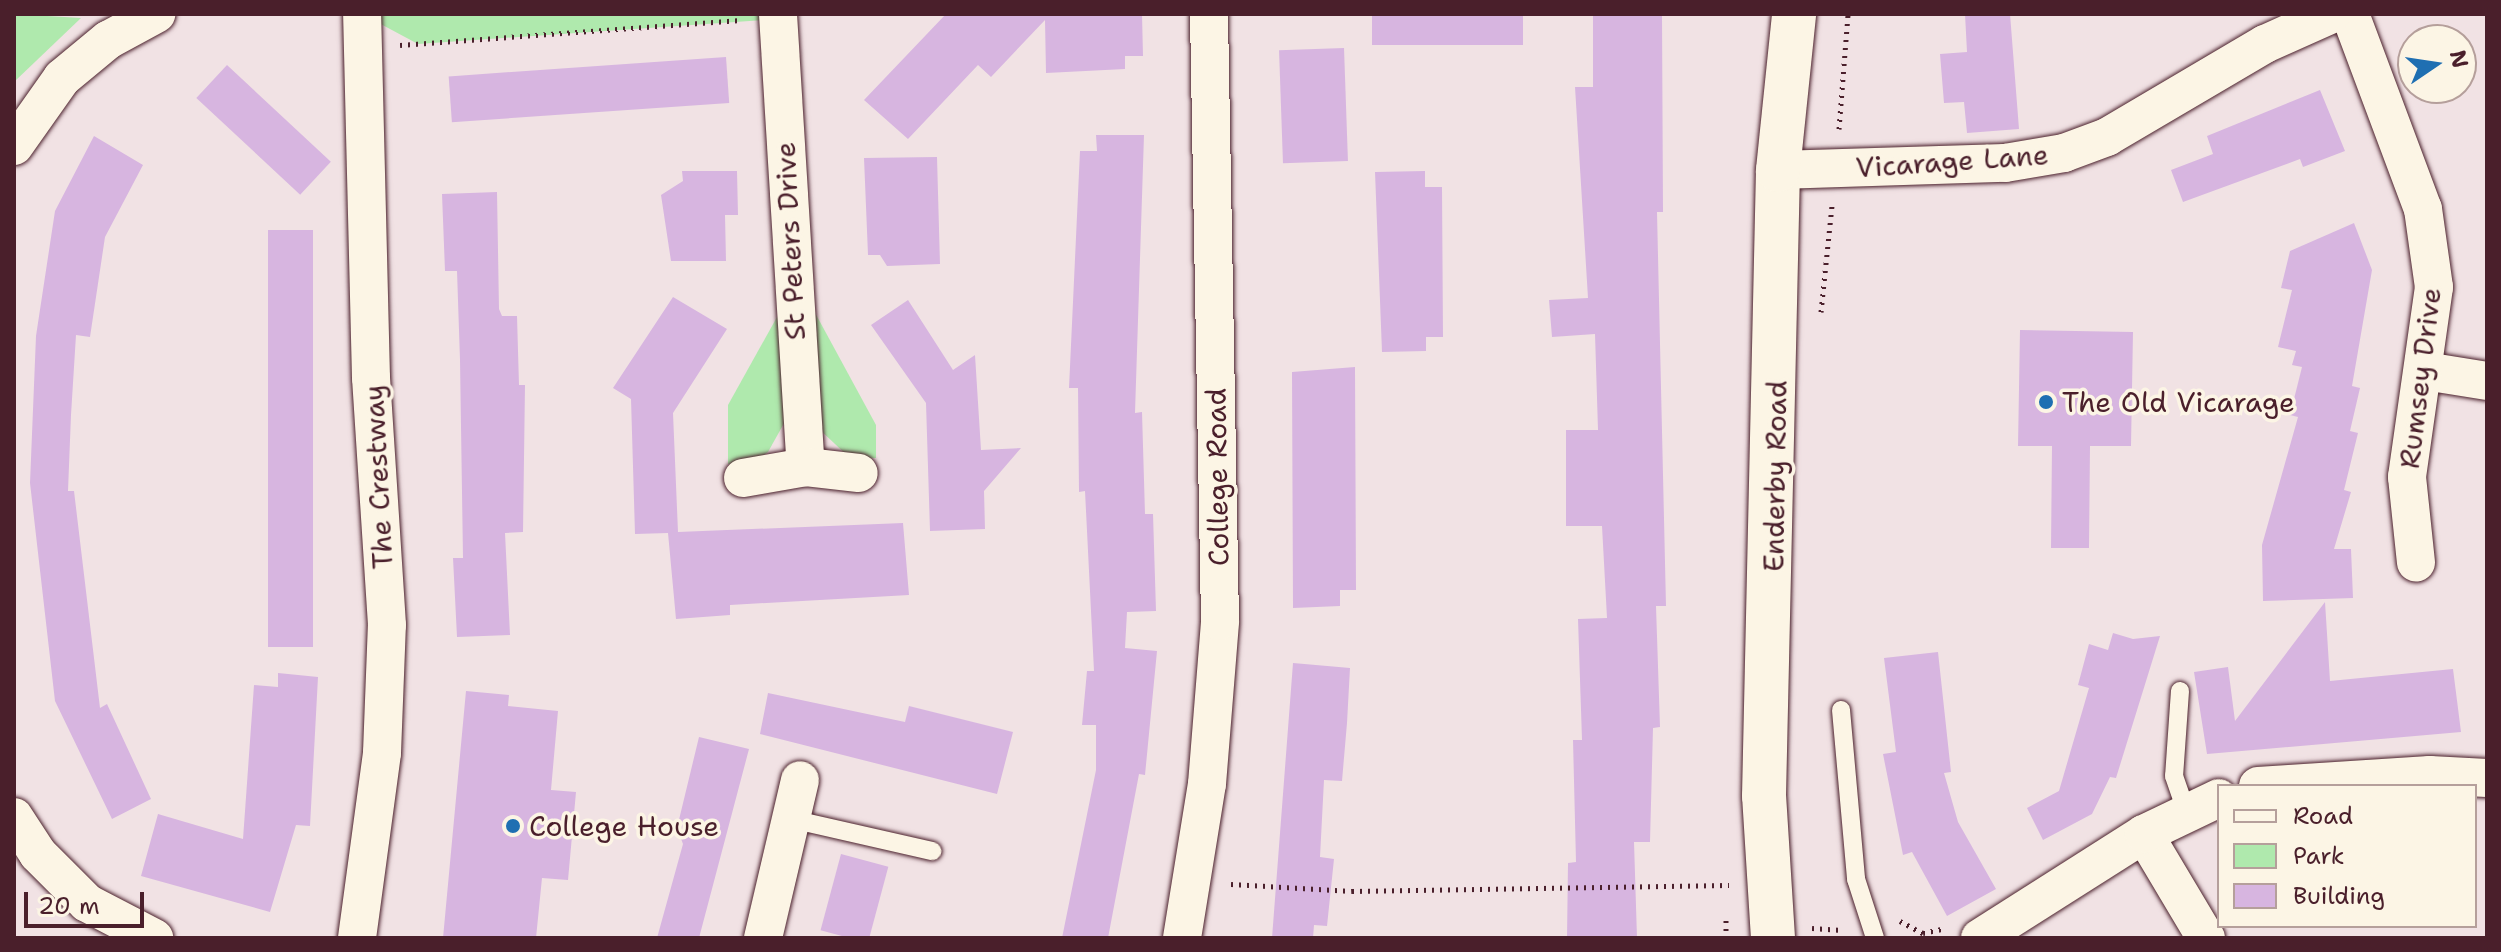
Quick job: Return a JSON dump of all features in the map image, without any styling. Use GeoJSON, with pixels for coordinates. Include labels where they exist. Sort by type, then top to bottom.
{"type":"FeatureCollection","features":[{"type":"Feature","properties":{"kind":"main road","name":"Enderby Road"},"geometry":{"type":"LineString","coordinates":[[1771,915],[1778,170],[1794,14]]}},
{"type":"Feature","properties":{"kind":"street"},"geometry":{"type":"LineString","coordinates":[[14,146],[62,78],[108,40],[156,14]]}},
{"type":"Feature","properties":{"kind":"street","name":"College Road"},"geometry":{"type":"LineString","coordinates":[[1182,938],[1194,882],[1217,702],[1220,621],[1209,14]]}},
{"type":"Feature","properties":{"kind":"street","name":"Vicarage Lane"},"geometry":{"type":"LineString","coordinates":[[1778,170],[2005,163],[2064,153],[2107,137],[2265,44],[2332,14]]}},
{"type":"Feature","properties":{"kind":"street","name":"Rumsey Drive"},"geometry":{"type":"LineString","coordinates":[[2350,14],[2423,209],[2434,287],[2425,371],[2407,477],[2416,563]]}},
{"type":"Feature","properties":{"kind":"street","name":"St Peters Drive"},"geometry":{"type":"LineString","coordinates":[[778,16],[806,467]]}},
{"type":"Feature","properties":{"kind":"street","name":"The Crestway"},"geometry":{"type":"LineString","coordinates":[[357,938],[382,753],[387,625],[371,378],[363,30]]}},
{"type":"Feature","properties":{"kind":"street"},"geometry":{"type":"LineString","coordinates":[[2425,371],[2487,381]]}},
{"type":"Feature","properties":{"kind":"street"},"geometry":{"type":"LineString","coordinates":[[743,478],[806,467],[859,473]]}},
{"type":"Feature","properties":{"kind":"street"},"geometry":{"type":"LineString","coordinates":[[2289,784],[2430,775],[2487,778]]}},
{"type":"Feature","properties":{"kind":"street"},"geometry":{"type":"LineString","coordinates":[[763,938],[800,780]]}},
{"type":"Feature","properties":{"kind":"street"},"geometry":{"type":"LineString","coordinates":[[1985,937],[2144,834],[2202,804]]}},
{"type":"Feature","properties":{"kind":"street"},"geometry":{"type":"LineString","coordinates":[[14,817],[38,854],[87,903],[154,938]]}},
{"type":"Feature","properties":{"kind":"street"},"geometry":{"type":"LineString","coordinates":[[2144,834],[2206,938]]}},
{"type":"Feature","properties":{"kind":"lane"},"geometry":{"type":"LineString","coordinates":[[2180,691],[2174,776],[2202,804]]}},
{"type":"Feature","properties":{"kind":"lane"},"geometry":{"type":"LineString","coordinates":[[1841,710],[1856,879],[1875,938]]}},
{"type":"Feature","properties":{"kind":"lane"},"geometry":{"type":"LineString","coordinates":[[791,819],[932,851]]}},
{"type":"Feature","properties":{"kind":"path"},"geometry":{"type":"LineString","coordinates":[[363,30],[778,16]]}},
{"type":"Feature","properties":{"kind":"path"},"geometry":{"type":"LineString","coordinates":[[1194,882],[1771,915],[1849,932]]}},
{"type":"Feature","properties":{"kind":"green space"},"geometry":{"type":"Polygon","coordinates":[[[14,14],[81,18],[14,82],[14,14]]]}},
{"type":"Feature","properties":{"kind":"green space"},"geometry":{"type":"Polygon","coordinates":[[[362,14],[778,14],[778,19],[418,44],[362,14]]]}},
{"type":"Feature","properties":{"kind":"green space"},"geometry":{"type":"Polygon","coordinates":[[[782,308],[792,409],[768,452],[752,463],[728,464],[728,405],[782,308]]]}},
{"type":"Feature","properties":{"kind":"green space"},"geometry":{"type":"Polygon","coordinates":[[[813,309],[876,425],[876,458],[851,459],[819,429],[813,309]]]}},
{"type":"Feature","properties":{"kind":"building"},"geometry":{"type":"Polygon","coordinates":[[[946,14],[1142,14],[1143,56],[1125,56],[1125,69],[1046,73],[1045,20],[991,77],[978,65],[908,139],[864,100],[946,14]]]}},
{"type":"Feature","properties":{"kind":"building"},"geometry":{"type":"Polygon","coordinates":[[[1372,14],[1523,14],[1523,45],[1372,45],[1372,14]]]}},
{"type":"Feature","properties":{"kind":"building"},"geometry":{"type":"Polygon","coordinates":[[[1662,14],[1663,212],[1657,212],[1666,606],[1656,606],[1660,727],[1653,728],[1650,842],[1634,842],[1637,938],[1567,938],[1568,863],[1576,862],[1573,740],[1582,740],[1578,619],[1607,618],[1602,526],[1566,526],[1566,430],[1598,430],[1595,334],[1552,337],[1549,300],[1588,298],[1575,87],[1593,87],[1593,16],[1662,14]]]}},
{"type":"Feature","properties":{"kind":"building"},"geometry":{"type":"Polygon","coordinates":[[[1965,14],[2010,14],[2019,129],[1967,133],[1964,102],[1944,103],[1940,54],[1967,52],[1965,14]]]}},
{"type":"Feature","properties":{"kind":"building"},"geometry":{"type":"Polygon","coordinates":[[[1344,48],[1348,161],[1283,163],[1279,50],[1344,48]]]}},
{"type":"Feature","properties":{"kind":"building"},"geometry":{"type":"Polygon","coordinates":[[[726,57],[729,103],[452,122],[449,76],[726,57]]]}},
{"type":"Feature","properties":{"kind":"building"},"geometry":{"type":"Polygon","coordinates":[[[227,65],[331,162],[300,195],[196,98],[227,65]]]}},
{"type":"Feature","properties":{"kind":"building"},"geometry":{"type":"Polygon","coordinates":[[[2320,90],[2345,151],[2303,167],[2300,159],[2183,202],[2171,170],[2213,154],[2207,136],[2320,90]]]}},
{"type":"Feature","properties":{"kind":"building"},"geometry":{"type":"Polygon","coordinates":[[[1096,135],[1144,135],[1135,413],[1142,412],[1145,514],[1153,514],[1156,611],[1127,612],[1125,648],[1157,651],[1145,775],[1139,774],[1108,938],[1062,938],[1096,770],[1096,725],[1082,725],[1087,671],[1094,671],[1085,491],[1079,492],[1078,388],[1069,388],[1080,151],[1097,151],[1096,135]]]}},
{"type":"Feature","properties":{"kind":"building"},"geometry":{"type":"Polygon","coordinates":[[[94,136],[143,165],[105,237],[90,337],[76,335],[71,415],[68,491],[74,491],[100,708],[107,704],[151,799],[112,819],[55,701],[30,483],[36,336],[55,211],[94,136]]]}},
{"type":"Feature","properties":{"kind":"building"},"geometry":{"type":"Polygon","coordinates":[[[937,157],[940,264],[887,266],[880,255],[868,255],[864,158],[937,157]]]}},
{"type":"Feature","properties":{"kind":"building"},"geometry":{"type":"Polygon","coordinates":[[[682,171],[737,171],[738,215],[725,215],[726,261],[671,261],[661,195],[683,181],[682,171]]]}},
{"type":"Feature","properties":{"kind":"building"},"geometry":{"type":"Polygon","coordinates":[[[1425,171],[1425,187],[1442,187],[1443,337],[1426,337],[1426,351],[1382,352],[1375,172],[1425,171]]]}},
{"type":"Feature","properties":{"kind":"building"},"geometry":{"type":"Polygon","coordinates":[[[497,192],[499,309],[502,316],[517,316],[519,385],[525,385],[523,532],[505,533],[510,635],[457,637],[453,558],[463,558],[457,271],[445,271],[442,194],[497,192]]]}},
{"type":"Feature","properties":{"kind":"building"},"geometry":{"type":"Polygon","coordinates":[[[2354,223],[2372,270],[2352,386],[2360,388],[2350,431],[2358,433],[2344,490],[2351,492],[2334,549],[2351,549],[2353,598],[2263,601],[2262,545],[2298,417],[2290,415],[2302,367],[2292,365],[2296,351],[2278,347],[2292,290],[2281,288],[2290,251],[2354,223]]]}},
{"type":"Feature","properties":{"kind":"building"},"geometry":{"type":"Polygon","coordinates":[[[268,230],[313,230],[313,647],[268,647],[268,230]]]}},
{"type":"Feature","properties":{"kind":"building"},"geometry":{"type":"Polygon","coordinates":[[[673,297],[727,329],[673,413],[678,532],[903,523],[909,595],[730,605],[730,615],[676,619],[668,533],[635,534],[631,399],[613,388],[673,297]]]}},
{"type":"Feature","properties":{"kind":"building"},"geometry":{"type":"Polygon","coordinates":[[[908,300],[953,370],[975,355],[981,450],[1021,448],[984,491],[985,529],[930,531],[926,403],[871,325],[908,300]]]}},
{"type":"Feature","properties":{"kind":"building"},"geometry":{"type":"Polygon","coordinates":[[[2020,330],[2133,332],[2131,446],[2090,446],[2089,548],[2051,548],[2052,446],[2018,446],[2020,330]]]}},
{"type":"Feature","properties":{"kind":"building"},"geometry":{"type":"Polygon","coordinates":[[[1355,367],[1356,590],[1340,590],[1340,606],[1293,608],[1292,372],[1355,367]]]}},
{"type":"Feature","properties":{"kind":"building"},"geometry":{"type":"Polygon","coordinates":[[[2325,602],[2330,681],[2453,669],[2461,732],[2207,754],[2194,672],[2228,667],[2235,721],[2325,602]]]}},
{"type":"Feature","properties":{"kind":"building"},"geometry":{"type":"Polygon","coordinates":[[[2113,633],[2133,639],[2160,636],[2116,778],[2110,777],[2092,814],[2043,840],[2027,808],[2059,791],[2089,688],[2078,685],[2089,644],[2108,650],[2113,633]]]}},
{"type":"Feature","properties":{"kind":"building"},"geometry":{"type":"Polygon","coordinates":[[[1938,652],[1951,772],[1944,773],[1958,822],[1996,889],[1947,916],[1912,852],[1903,855],[1883,754],[1896,752],[1884,658],[1938,652]]]}},
{"type":"Feature","properties":{"kind":"building"},"geometry":{"type":"Polygon","coordinates":[[[1293,663],[1350,668],[1347,723],[1342,781],[1324,780],[1320,857],[1334,859],[1327,926],[1314,925],[1313,938],[1272,938],[1293,663]]]}},
{"type":"Feature","properties":{"kind":"building"},"geometry":{"type":"Polygon","coordinates":[[[278,673],[318,677],[310,826],[296,825],[270,912],[141,876],[158,814],[243,839],[254,685],[278,687],[278,673]]]}},
{"type":"Feature","properties":{"kind":"building","name":"College House"},"geometry":{"type":"Polygon","coordinates":[[[466,691],[509,695],[508,706],[558,711],[551,790],[576,792],[568,880],[542,878],[536,938],[443,938],[466,691]]]}},
{"type":"Feature","properties":{"kind":"building"},"geometry":{"type":"Polygon","coordinates":[[[768,693],[905,722],[909,706],[1013,732],[997,794],[760,734],[768,693]]]}},
{"type":"Feature","properties":{"kind":"building"},"geometry":{"type":"Polygon","coordinates":[[[699,737],[749,749],[699,938],[657,938],[683,844],[677,828],[699,737]]]}},
{"type":"Feature","properties":{"kind":"building"},"geometry":{"type":"Polygon","coordinates":[[[841,854],[888,867],[869,938],[849,938],[821,930],[841,854]]]}},
{"type":"Feature","properties":{"kind":"place","name":"The Old Vicarage"},"geometry":{"type":"Point","coordinates":[2046,402]}},
{"type":"Feature","properties":{"kind":"place","name":"College House"},"geometry":{"type":"Point","coordinates":[513,826]}}]}
